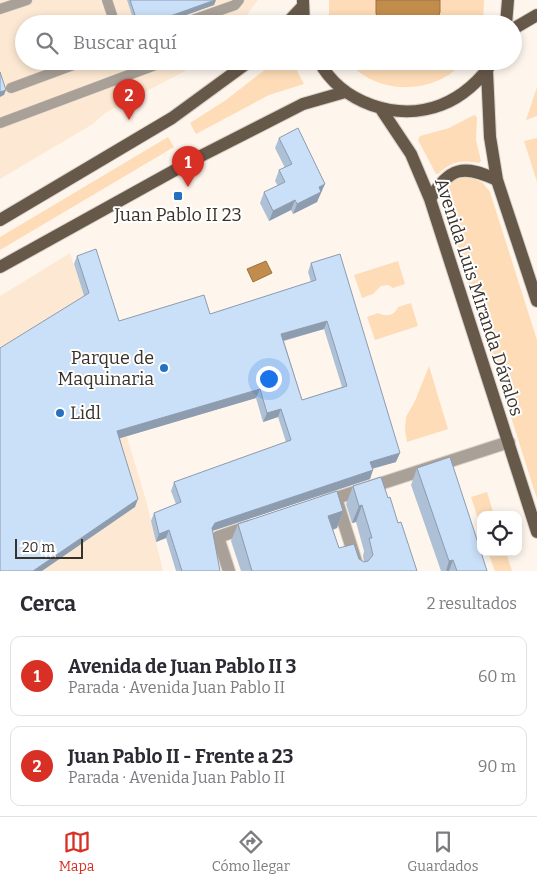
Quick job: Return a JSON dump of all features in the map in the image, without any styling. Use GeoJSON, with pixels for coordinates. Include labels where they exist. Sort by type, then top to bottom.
{"type":"FeatureCollection","features":[{"type":"Feature","properties":{"kind":"main road"},"geometry":{"type":"LineString","coordinates":[[507,15],[508,0]]}},
{"type":"Feature","properties":{"kind":"main road"},"geometry":{"type":"LineString","coordinates":[[293,15],[303,3]]}},
{"type":"Feature","properties":{"kind":"main road"},"geometry":{"type":"LineString","coordinates":[[522,24],[537,15]]}},
{"type":"Feature","properties":{"kind":"main road"},"geometry":{"type":"LineString","coordinates":[[0,220],[172,118],[238,70]]}},
{"type":"Feature","properties":{"kind":"main road"},"geometry":{"type":"LineString","coordinates":[[323,70],[345,92],[363,102],[382,109],[416,111],[441,105],[464,93],[486,70]]}},
{"type":"Feature","properties":{"kind":"main road"},"geometry":{"type":"LineString","coordinates":[[490,70],[490,137],[497,180],[537,301]]}},
{"type":"Feature","properties":{"kind":"main road"},"geometry":{"type":"LineString","coordinates":[[0,267],[195,158],[303,104],[345,92]]}},
{"type":"Feature","properties":{"kind":"main road","name":"Avenida Luis Miranda Dávalos"},"geometry":{"type":"LineString","coordinates":[[382,109],[411,154],[430,199],[537,532]]}},
{"type":"Feature","properties":{"kind":"main road"},"geometry":{"type":"LineString","coordinates":[[430,199],[447,176],[457,171],[485,174],[497,180]]}},
{"type":"Feature","properties":{"kind":"street"},"geometry":{"type":"LineString","coordinates":[[309,507],[509,442]]}},
{"type":"Feature","properties":{"kind":"street"},"geometry":{"type":"LineString","coordinates":[[448,462],[453,476]]}},
{"type":"Feature","properties":{"kind":"street"},"geometry":{"type":"LineString","coordinates":[[336,498],[359,571]]}},
{"type":"Feature","properties":{"kind":"street"},"geometry":{"type":"LineString","coordinates":[[229,571],[218,537],[263,522]]}},
{"type":"Feature","properties":{"kind":"lane"},"geometry":{"type":"LineString","coordinates":[[0,9],[27,0]]}},
{"type":"Feature","properties":{"kind":"lane"},"geometry":{"type":"LineString","coordinates":[[107,0],[112,15]]}},
{"type":"Feature","properties":{"kind":"lane"},"geometry":{"type":"LineString","coordinates":[[207,15],[235,5],[240,0]]}},
{"type":"Feature","properties":{"kind":"lane"},"geometry":{"type":"LineString","coordinates":[[11,88],[60,70]]}},
{"type":"Feature","properties":{"kind":"lane"},"geometry":{"type":"LineString","coordinates":[[0,123],[142,70]]}},
{"type":"Feature","properties":{"kind":"shaded area"},"geometry":{"type":"Polygon","coordinates":[[[0,0],[258,0],[247,15],[15,15],[15,70],[187,70],[105,113],[93,124],[0,179],[0,0]]]}},
{"type":"Feature","properties":{"kind":"shaded area"},"geometry":{"type":"Polygon","coordinates":[[[329,0],[484,0],[483,15],[329,15],[329,0]]]}},
{"type":"Feature","properties":{"kind":"shaded area"},"geometry":{"type":"Polygon","coordinates":[[[376,0],[440,0],[439,15],[377,15],[376,0]]]}},
{"type":"Feature","properties":{"kind":"shaded area"},"geometry":{"type":"Polygon","coordinates":[[[264,70],[297,70],[304,84],[269,95],[196,134],[190,123],[226,100],[264,70]]]}},
{"type":"Feature","properties":{"kind":"shaded area"},"geometry":{"type":"Polygon","coordinates":[[[357,70],[455,70],[442,79],[414,87],[385,85],[371,80],[357,70]]]}},
{"type":"Feature","properties":{"kind":"shaded area"},"geometry":{"type":"Polygon","coordinates":[[[537,87],[537,116],[526,120],[537,87]]]}},
{"type":"Feature","properties":{"kind":"shaded area"},"geometry":{"type":"Polygon","coordinates":[[[474,115],[477,117],[476,140],[481,161],[479,163],[457,162],[436,174],[418,140],[420,136],[449,128],[474,115]]]}},
{"type":"Feature","properties":{"kind":"shaded area"},"geometry":{"type":"Polygon","coordinates":[[[168,137],[174,147],[0,250],[0,237],[168,137]]]}},
{"type":"Feature","properties":{"kind":"shaded area"},"geometry":{"type":"Polygon","coordinates":[[[537,138],[537,182],[524,141],[537,138]]]}},
{"type":"Feature","properties":{"kind":"shaded area"},"geometry":{"type":"Polygon","coordinates":[[[470,177],[483,183],[490,192],[537,340],[537,499],[444,206],[445,193],[449,184],[457,179],[470,177]]]}},
{"type":"Feature","properties":{"kind":"shaded area","name":"Lidl"},"geometry":{"type":"Polygon","coordinates":[[[70,253],[146,500],[163,571],[30,571],[0,528],[0,296],[70,253]]]}},
{"type":"Feature","properties":{"kind":"shaded area"},"geometry":{"type":"Polygon","coordinates":[[[266,261],[272,273],[253,282],[247,269],[266,261]]]}},
{"type":"Feature","properties":{"kind":"shaded area"},"geometry":{"type":"Polygon","coordinates":[[[398,261],[405,284],[393,288],[388,285],[381,286],[373,294],[362,298],[354,275],[398,261]]]}},
{"type":"Feature","properties":{"kind":"shaded area"},"geometry":{"type":"Polygon","coordinates":[[[411,303],[418,326],[375,340],[367,317],[378,313],[390,315],[398,307],[411,303]]]}},
{"type":"Feature","properties":{"kind":"shaded area"},"geometry":{"type":"Polygon","coordinates":[[[429,366],[448,429],[407,442],[405,430],[406,417],[415,401],[429,366]]]}},
{"type":"Feature","properties":{"kind":"shaded area"},"geometry":{"type":"Polygon","coordinates":[[[487,492],[493,511],[477,511],[477,516],[471,497],[487,492]]]}},
{"type":"Feature","properties":{"kind":"shaded area"},"geometry":{"type":"Polygon","coordinates":[[[489,556],[507,556],[512,571],[495,571],[489,556]]]}},
{"type":"Feature","properties":{"kind":"building"},"geometry":{"type":"Polygon","coordinates":[[[130,0],[215,0],[173,15],[135,15],[130,0]]]}},
{"type":"Feature","properties":{"kind":"building"},"geometry":{"type":"Polygon","coordinates":[[[0,72],[6,90],[0,92],[0,72]]]}},
{"type":"Feature","properties":{"kind":"building"},"geometry":{"type":"Polygon","coordinates":[[[298,128],[325,184],[319,187],[321,192],[297,204],[295,200],[273,211],[264,192],[285,182],[279,170],[292,164],[279,138],[298,128]]]}},
{"type":"Feature","properties":{"kind":"building"},"geometry":{"type":"Polygon","coordinates":[[[96,249],[119,321],[204,295],[210,314],[316,280],[311,263],[340,254],[400,453],[370,462],[373,470],[215,523],[212,528],[220,571],[182,571],[169,530],[159,534],[154,513],[181,502],[174,482],[291,440],[281,409],[267,413],[260,389],[117,431],[138,499],[33,571],[0,571],[0,348],[89,293],[77,256],[96,249]],[[327,321],[281,334],[302,400],[347,386],[327,321]]]}},
{"type":"Feature","properties":{"kind":"building"},"geometry":{"type":"Polygon","coordinates":[[[450,457],[477,540],[477,556],[482,556],[487,571],[457,571],[453,560],[449,561],[417,468],[450,457]]]}},
{"type":"Feature","properties":{"kind":"building"},"geometry":{"type":"Polygon","coordinates":[[[381,477],[388,498],[390,497],[398,523],[401,522],[417,571],[252,571],[238,524],[337,491],[343,511],[328,516],[339,548],[354,544],[359,559],[364,562],[368,561],[373,555],[369,538],[372,538],[362,505],[359,506],[353,486],[381,477]]]}},
{"type":"Feature","properties":{"kind":"place","name":"Juan Pablo II - Frente a 23"},"geometry":{"type":"Point","coordinates":[129,120]}},
{"type":"Feature","properties":{"kind":"place","name":"Avenida de Juan Pablo II 3"},"geometry":{"type":"Point","coordinates":[188,187]}},
{"type":"Feature","properties":{"kind":"place","name":"Juan Pablo II 23"},"geometry":{"type":"Point","coordinates":[178,196]}},
{"type":"Feature","properties":{"kind":"place","name":"Parque de Maquinaria"},"geometry":{"type":"Point","coordinates":[164,368]}},
{"type":"Feature","properties":{"kind":"place","name":"Lidl"},"geometry":{"type":"Point","coordinates":[60,413]}}]}
